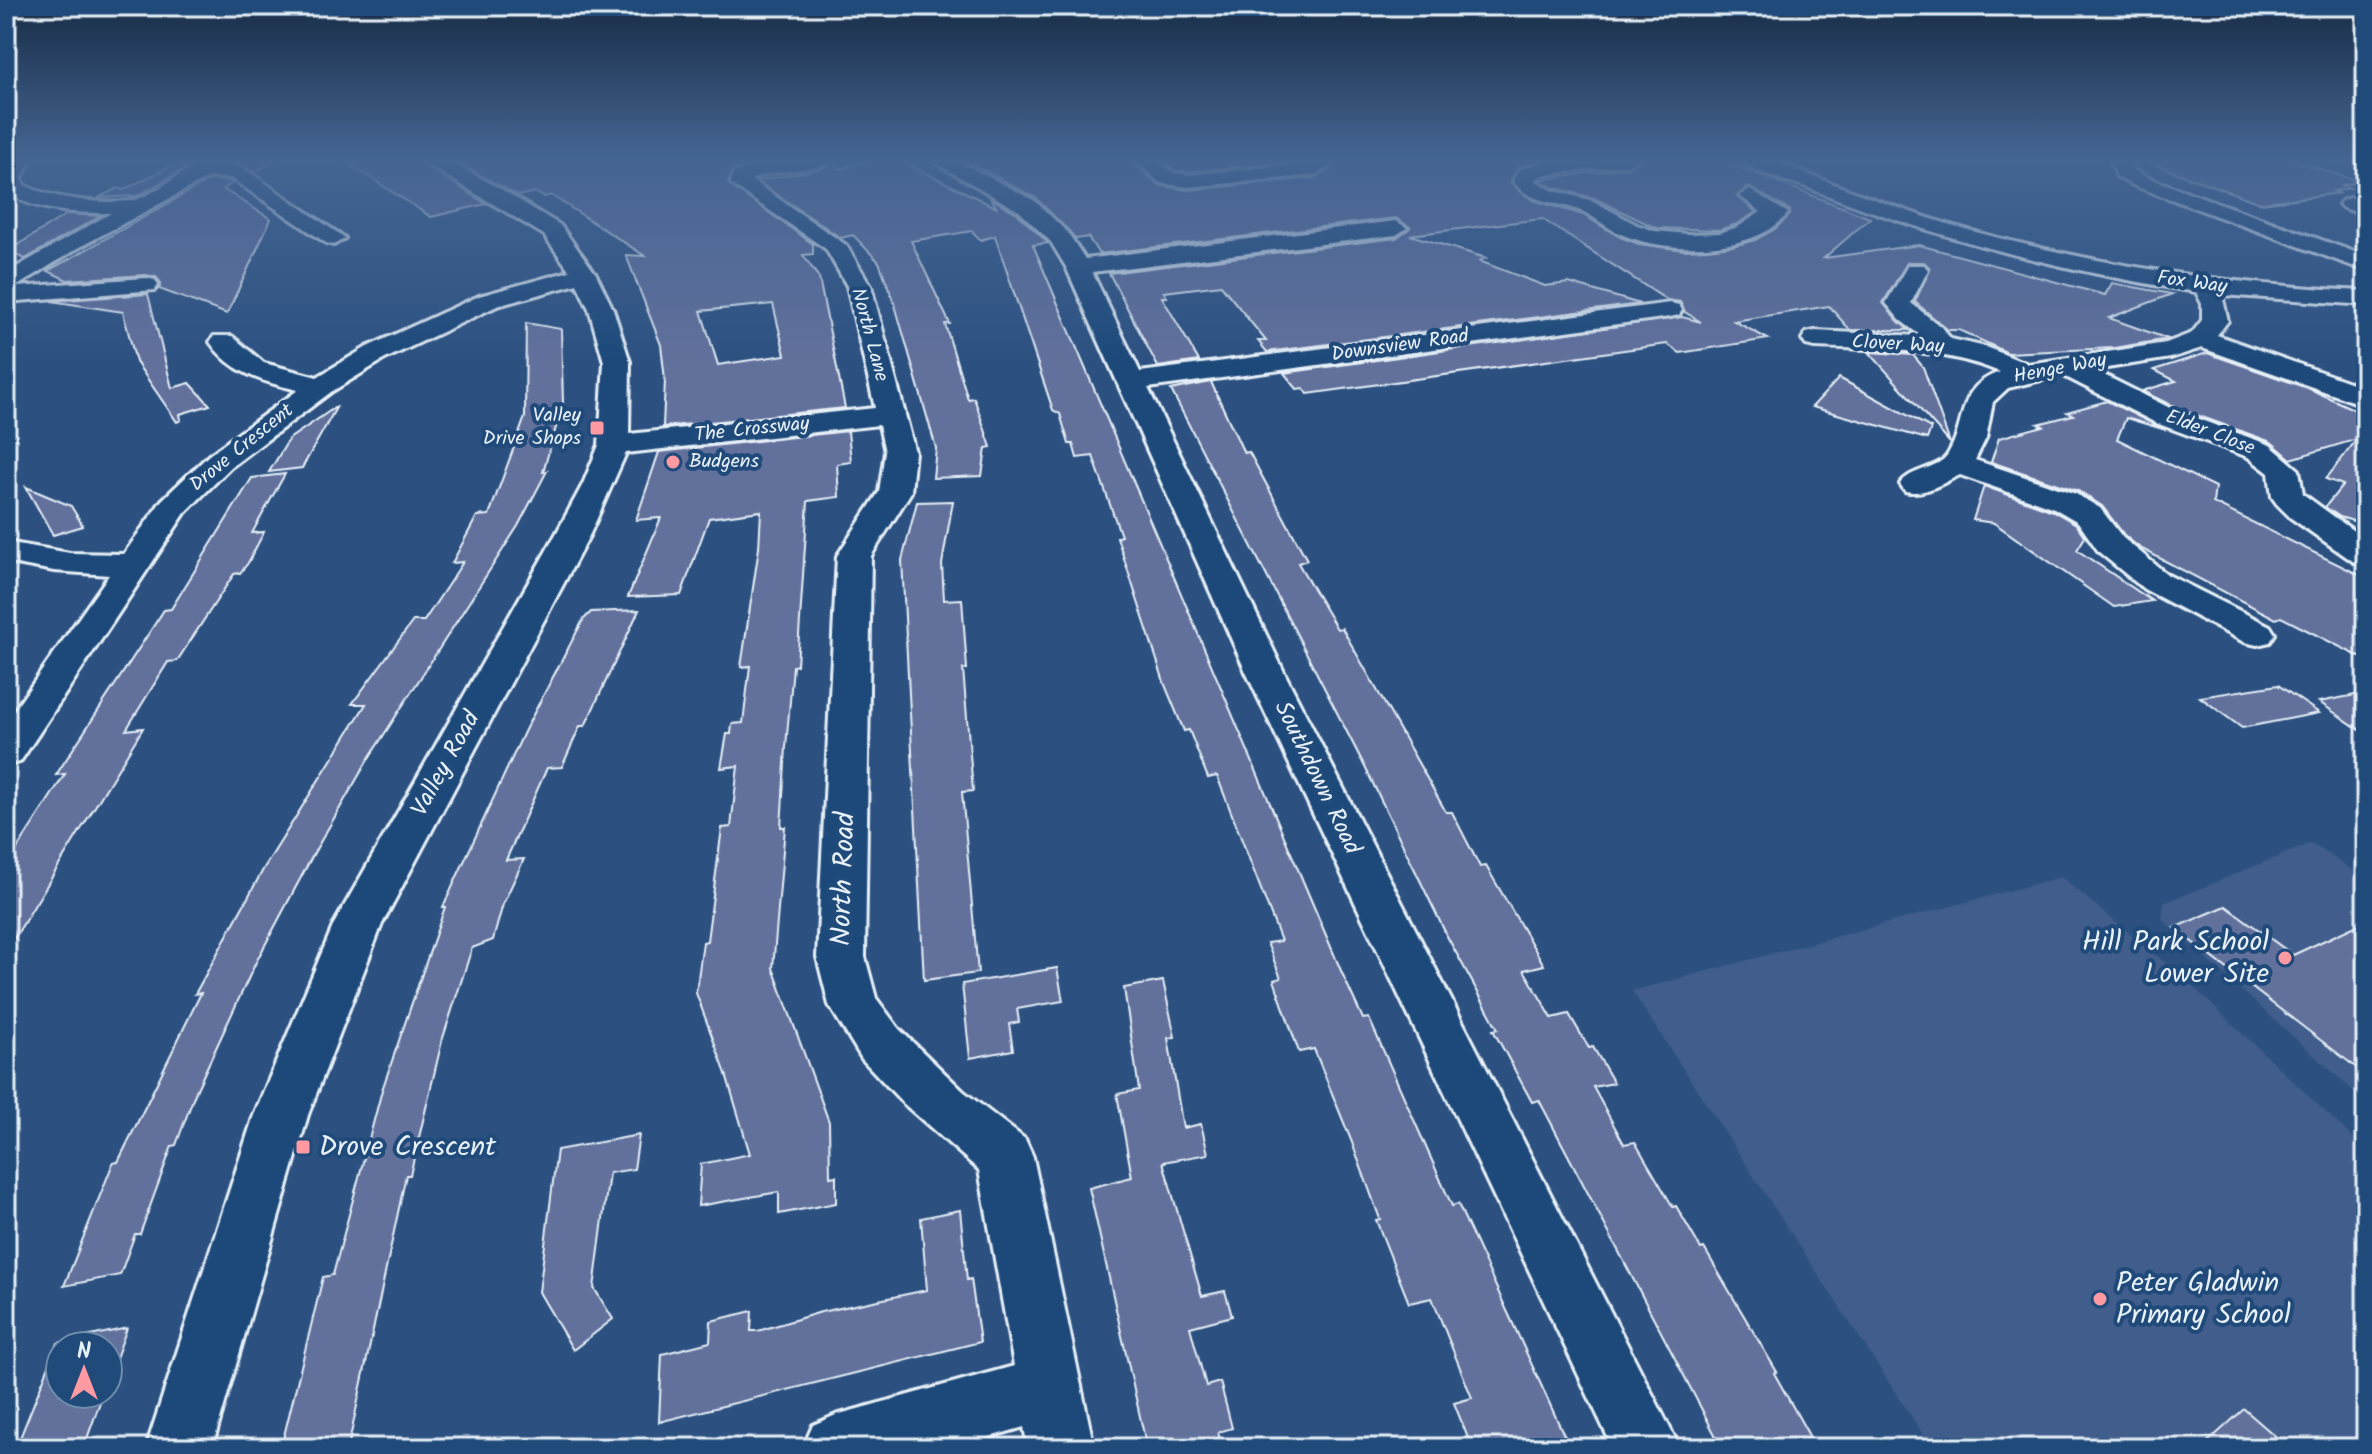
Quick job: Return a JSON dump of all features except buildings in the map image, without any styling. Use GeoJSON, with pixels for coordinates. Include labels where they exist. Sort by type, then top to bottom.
{"type":"FeatureCollection","features":[{"type":"Feature","properties":{"kind":"street"},"geometry":{"type":"LineString","coordinates":[[6,283],[105,226]]}},
{"type":"Feature","properties":{"kind":"street"},"geometry":{"type":"LineString","coordinates":[[316,226],[334,238]]}},
{"type":"Feature","properties":{"kind":"street","name":"Valley Road"},"geometry":{"type":"LineString","coordinates":[[179,1448],[281,1115],[358,924],[573,534],[599,484],[614,445],[617,362],[601,309],[584,274],[552,230],[545,226]]}},
{"type":"Feature","properties":{"kind":"street","name":"North Lane"},"geometry":{"type":"LineString","coordinates":[[805,226],[835,245],[859,286],[900,452],[895,492]]}},
{"type":"Feature","properties":{"kind":"street","name":"Southdown Road"},"geometry":{"type":"LineString","coordinates":[[1047,226],[1060,238],[1078,267],[1265,672],[1647,1448]]}},
{"type":"Feature","properties":{"kind":"street"},"geometry":{"type":"LineString","coordinates":[[1622,226],[1665,239],[1733,236],[1752,226]]}},
{"type":"Feature","properties":{"kind":"street","name":"Fox Way"},"geometry":{"type":"LineString","coordinates":[[1936,226],[1997,245],[2081,264],[2206,286],[2366,298]]}},
{"type":"Feature","properties":{"kind":"street"},"geometry":{"type":"LineString","coordinates":[[2262,226],[2366,264]]}},
{"type":"Feature","properties":{"kind":"street"},"geometry":{"type":"LineString","coordinates":[[1078,267],[1396,228]]}},
{"type":"Feature","properties":{"kind":"street"},"geometry":{"type":"LineString","coordinates":[[1665,239],[1662,249],[1667,257],[1677,262]]}},
{"type":"Feature","properties":{"kind":"street"},"geometry":{"type":"LineString","coordinates":[[1916,270],[1898,303],[1907,314],[1936,334],[1941,345]]}},
{"type":"Feature","properties":{"kind":"street","name":"Drove Crescent"},"geometry":{"type":"LineString","coordinates":[[6,752],[173,507],[211,470],[321,386],[376,353],[460,312],[512,293],[584,274]]}},
{"type":"Feature","properties":{"kind":"street"},"geometry":{"type":"LineString","coordinates":[[6,295],[146,285]]}},
{"type":"Feature","properties":{"kind":"street"},"geometry":{"type":"LineString","coordinates":[[2206,286],[2214,304],[2215,321],[2201,339],[2366,398]]}},
{"type":"Feature","properties":{"kind":"street","name":"Downsview Road"},"geometry":{"type":"LineString","coordinates":[[1130,382],[1670,310]]}},
{"type":"Feature","properties":{"kind":"street","name":"Clover Way"},"geometry":{"type":"LineString","coordinates":[[1815,339],[1941,345],[1977,353],[2025,373]]}},
{"type":"Feature","properties":{"kind":"street","name":"Henge Way"},"geometry":{"type":"LineString","coordinates":[[1958,464],[1971,438],[1979,400],[1998,382],[2025,373],[2171,350],[2201,339]]}},
{"type":"Feature","properties":{"kind":"street"},"geometry":{"type":"LineString","coordinates":[[223,342],[234,358],[249,368],[321,386]]}},
{"type":"Feature","properties":{"kind":"street"},"geometry":{"type":"LineString","coordinates":[[2302,373],[2333,365]]}},
{"type":"Feature","properties":{"kind":"street","name":"Elder Close"},"geometry":{"type":"LineString","coordinates":[[2064,366],[2166,417],[2259,451],[2284,470],[2288,497],[2302,511],[2366,555]]}},
{"type":"Feature","properties":{"kind":"street","name":"The Crossway"},"geometry":{"type":"LineString","coordinates":[[614,445],[889,415]]}},
{"type":"Feature","properties":{"kind":"street"},"geometry":{"type":"LineString","coordinates":[[1916,484],[1958,464],[2065,501],[2089,515],[2111,545],[2156,582],[2257,634]]}},
{"type":"Feature","properties":{"kind":"street","name":"North Road"},"geometry":{"type":"LineString","coordinates":[[895,492],[854,556],[841,957],[854,1005],[883,1047],[969,1130],[1005,1157],[1055,1418]]}},
{"type":"Feature","properties":{"kind":"street"},"geometry":{"type":"LineString","coordinates":[[6,552],[45,562],[92,566],[135,564]]}},
{"type":"Feature","properties":{"kind":"street"},"geometry":{"type":"LineString","coordinates":[[836,1448],[1055,1418]]}},
{"type":"Feature","properties":{"kind":"shaded area","name":"Hill Park School Lower Site"},"geometry":{"type":"Polygon","coordinates":[[[2311,843],[2366,879],[2366,1102],[2162,919],[2164,903],[2311,843]]]}},
{"type":"Feature","properties":{"kind":"shaded area","name":"Peter Gladwin Primary School"},"geometry":{"type":"Polygon","coordinates":[[[2061,877],[2187,981],[2366,1150],[2366,1448],[1932,1448],[1632,991],[2061,877]]]}},
{"type":"Feature","properties":{"kind":"place","name":"Valley Drive Shops"},"geometry":{"type":"Point","coordinates":[597,428]}},
{"type":"Feature","properties":{"kind":"place","name":"Budgens"},"geometry":{"type":"Point","coordinates":[673,462]}},
{"type":"Feature","properties":{"kind":"place","name":"Hill Park School Lower Site"},"geometry":{"type":"Point","coordinates":[2285,958]}},
{"type":"Feature","properties":{"kind":"place","name":"Drove Crescent"},"geometry":{"type":"Point","coordinates":[303,1147]}},
{"type":"Feature","properties":{"kind":"place","name":"Peter Gladwin Primary School"},"geometry":{"type":"Point","coordinates":[2100,1299]}}]}
